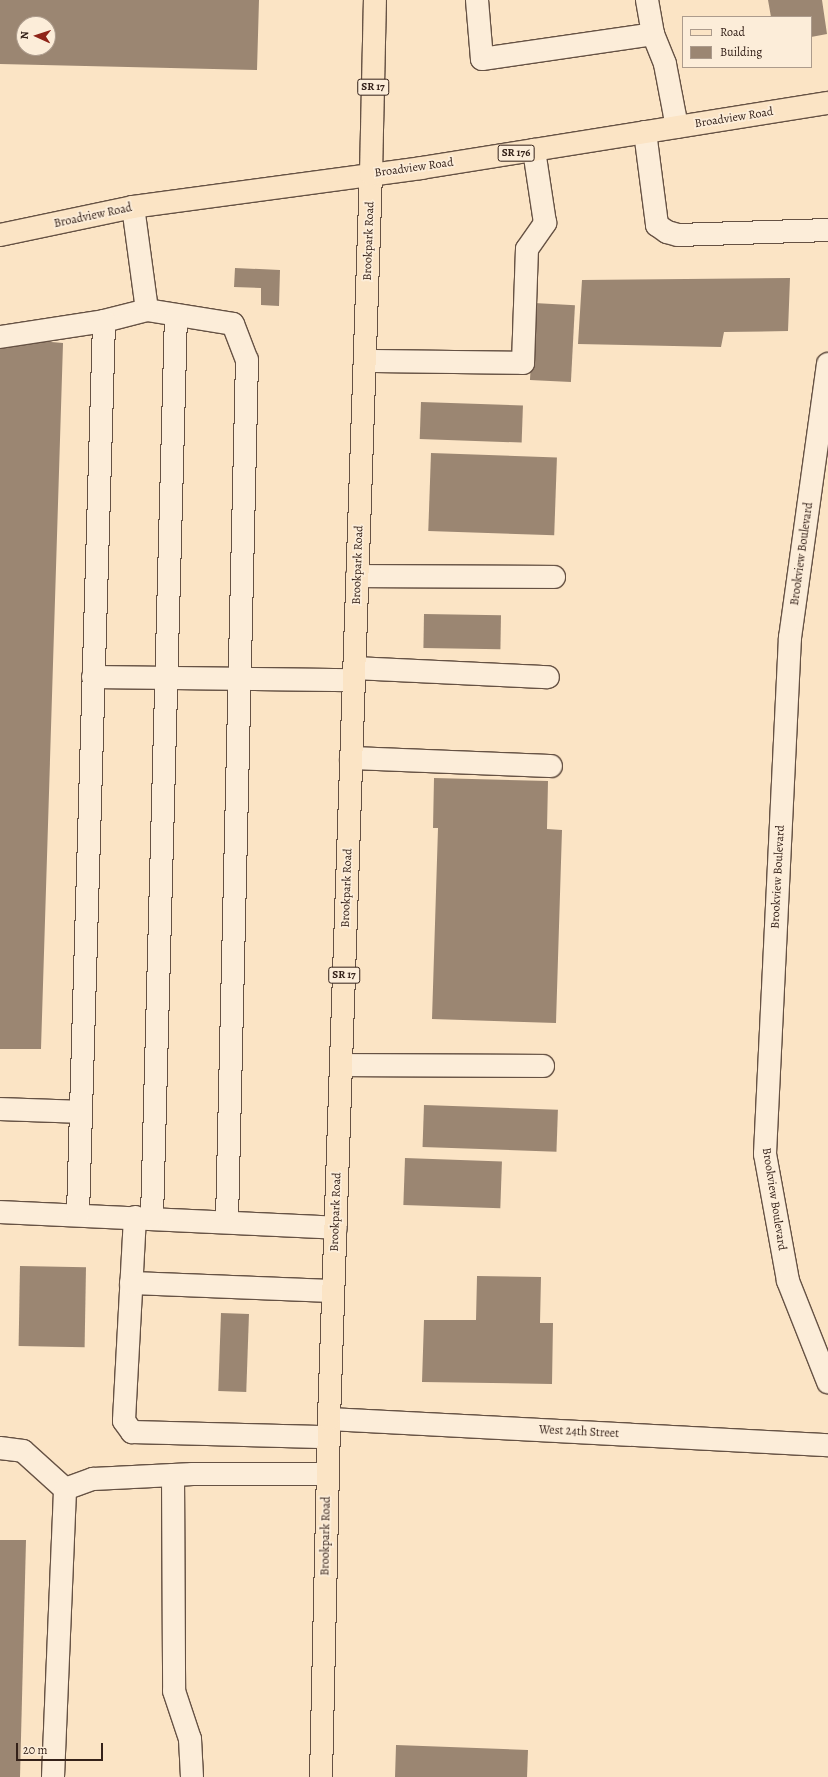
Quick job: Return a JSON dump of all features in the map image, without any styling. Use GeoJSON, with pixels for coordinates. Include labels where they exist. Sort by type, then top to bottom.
{"type":"FeatureCollection","features":[{"type":"Feature","properties":{"kind":"main road","name":"Brookpark Road"},"geometry":{"type":"LineString","coordinates":[[321,1777],[333,1291],[372,174],[374,0]]}},
{"type":"Feature","properties":{"kind":"main road","name":"Broadview Road"},"geometry":{"type":"LineString","coordinates":[[0,235],[133,207],[534,150],[828,104]]}},
{"type":"Feature","properties":{"kind":"street"},"geometry":{"type":"LineString","coordinates":[[477,0],[482,59],[653,34]]}},
{"type":"Feature","properties":{"kind":"street"},"geometry":{"type":"LineString","coordinates":[[647,0],[653,34],[665,64],[677,128]]}},
{"type":"Feature","properties":{"kind":"street"},"geometry":{"type":"LineString","coordinates":[[645,132],[657,225],[667,232],[678,235],[828,230]]}},
{"type":"Feature","properties":{"kind":"street"},"geometry":{"type":"LineString","coordinates":[[365,360],[523,363],[527,249],[544,223],[534,150]]}},
{"type":"Feature","properties":{"kind":"street"},"geometry":{"type":"LineString","coordinates":[[133,207],[147,310]]}},
{"type":"Feature","properties":{"kind":"street"},"geometry":{"type":"LineString","coordinates":[[0,337],[104,320],[147,310],[233,324],[247,360],[227,1222]]}},
{"type":"Feature","properties":{"kind":"street"},"geometry":{"type":"LineString","coordinates":[[176,315],[166,678],[144,1217],[131,1283],[333,1291]]}},
{"type":"Feature","properties":{"kind":"street"},"geometry":{"type":"LineString","coordinates":[[78,1214],[104,320]]}},
{"type":"Feature","properties":{"kind":"street","name":"Brookview Boulevard"},"geometry":{"type":"LineString","coordinates":[[828,364],[790,637],[765,1154],[788,1281],[828,1382]]}},
{"type":"Feature","properties":{"kind":"street"},"geometry":{"type":"LineString","coordinates":[[357,576],[554,577]]}},
{"type":"Feature","properties":{"kind":"street"},"geometry":{"type":"LineString","coordinates":[[93,677],[239,678],[354,674],[548,677]]}},
{"type":"Feature","properties":{"kind":"street"},"geometry":{"type":"LineString","coordinates":[[351,758],[551,766]]}},
{"type":"Feature","properties":{"kind":"street"},"geometry":{"type":"LineString","coordinates":[[341,1065],[543,1066]]}},
{"type":"Feature","properties":{"kind":"street"},"geometry":{"type":"LineString","coordinates":[[0,1109],[80,1112]]}},
{"type":"Feature","properties":{"kind":"street"},"geometry":{"type":"LineString","coordinates":[[0,1212],[144,1217],[336,1228]]}},
{"type":"Feature","properties":{"kind":"street","name":"West 24th Street"},"geometry":{"type":"LineString","coordinates":[[131,1283],[124,1421],[132,1432],[329,1428],[828,1445]]}},
{"type":"Feature","properties":{"kind":"street"},"geometry":{"type":"LineString","coordinates":[[0,1448],[23,1450],[65,1489],[53,1777]]}},
{"type":"Feature","properties":{"kind":"street"},"geometry":{"type":"LineString","coordinates":[[65,1489],[93,1479],[183,1475],[328,1474]]}},
{"type":"Feature","properties":{"kind":"street"},"geometry":{"type":"LineString","coordinates":[[183,1475],[174,1691],[190,1739],[192,1777]]}},
{"type":"Feature","properties":{"kind":"building"},"geometry":{"type":"Polygon","coordinates":[[[0,0],[259,0],[257,70],[0,64],[0,0]]]}},
{"type":"Feature","properties":{"kind":"building"},"geometry":{"type":"Polygon","coordinates":[[[768,0],[822,0],[827,34],[812,37],[812,16],[771,16],[768,0]]]}},
{"type":"Feature","properties":{"kind":"building"},"geometry":{"type":"Polygon","coordinates":[[[235,268],[280,270],[279,306],[261,305],[261,288],[234,287],[235,268]]]}},
{"type":"Feature","properties":{"kind":"building"},"geometry":{"type":"Polygon","coordinates":[[[790,278],[788,331],[724,332],[721,347],[578,344],[582,280],[790,278]]]}},
{"type":"Feature","properties":{"kind":"building"},"geometry":{"type":"Polygon","coordinates":[[[534,303],[575,305],[571,382],[530,380],[534,303]]]}},
{"type":"Feature","properties":{"kind":"building"},"geometry":{"type":"Polygon","coordinates":[[[28,340],[63,343],[41,1049],[0,1049],[0,347],[28,340]]]}},
{"type":"Feature","properties":{"kind":"building"},"geometry":{"type":"Polygon","coordinates":[[[421,402],[523,406],[522,443],[420,439],[421,402]]]}},
{"type":"Feature","properties":{"kind":"building"},"geometry":{"type":"Polygon","coordinates":[[[431,453],[557,457],[554,535],[428,531],[431,453]]]}},
{"type":"Feature","properties":{"kind":"building"},"geometry":{"type":"Polygon","coordinates":[[[424,614],[501,615],[500,649],[423,648],[424,614]]]}},
{"type":"Feature","properties":{"kind":"building"},"geometry":{"type":"Polygon","coordinates":[[[434,778],[548,781],[547,829],[562,830],[556,1023],[432,1019],[438,828],[433,828],[434,778]]]}},
{"type":"Feature","properties":{"kind":"building"},"geometry":{"type":"Polygon","coordinates":[[[424,1105],[558,1110],[556,1152],[423,1147],[424,1105]]]}},
{"type":"Feature","properties":{"kind":"building"},"geometry":{"type":"Polygon","coordinates":[[[405,1158],[502,1161],[500,1208],[403,1205],[405,1158]]]}},
{"type":"Feature","properties":{"kind":"building"},"geometry":{"type":"Polygon","coordinates":[[[20,1266],[86,1267],[85,1347],[19,1346],[20,1266]]]}},
{"type":"Feature","properties":{"kind":"building"},"geometry":{"type":"Polygon","coordinates":[[[477,1276],[541,1277],[540,1323],[553,1323],[552,1384],[422,1382],[424,1320],[476,1320],[477,1276]]]}},
{"type":"Feature","properties":{"kind":"building"},"geometry":{"type":"Polygon","coordinates":[[[221,1313],[249,1314],[246,1392],[218,1391],[221,1313]]]}},
{"type":"Feature","properties":{"kind":"building"},"geometry":{"type":"Polygon","coordinates":[[[0,1540],[26,1540],[20,1777],[0,1777],[0,1540]]]}},
{"type":"Feature","properties":{"kind":"building"},"geometry":{"type":"Polygon","coordinates":[[[396,1745],[528,1750],[527,1777],[395,1777],[396,1745]]]}}]}
